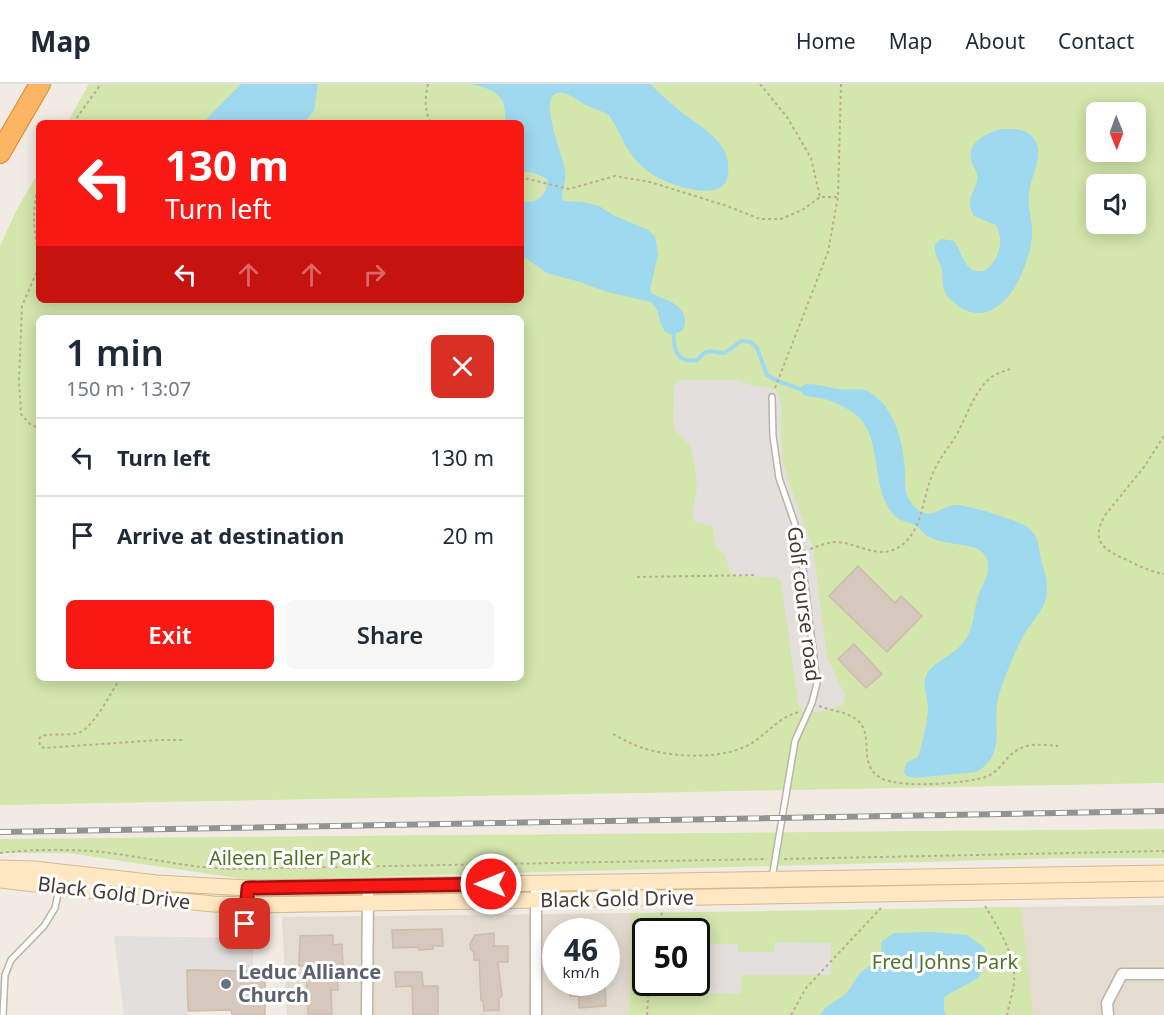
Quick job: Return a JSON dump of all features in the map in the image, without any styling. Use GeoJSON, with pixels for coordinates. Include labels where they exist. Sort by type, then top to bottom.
{"type":"FeatureCollection","features":[{"type":"Feature","properties":{"kind":"highway"},"geometry":{"type":"LineString","coordinates":[[0,153],[40,84]]}},
{"type":"Feature","properties":{"kind":"main road","name":"Black Gold Drive"},"geometry":{"type":"LineString","coordinates":[[0,868],[161,899],[247,905],[1164,889]]}},
{"type":"Feature","properties":{"kind":"main road","name":"Black Gold Drive"},"geometry":{"type":"LineString","coordinates":[[0,880],[157,882],[248,888],[1164,873]]}},
{"type":"Feature","properties":{"kind":"main road"},"geometry":{"type":"LineString","coordinates":[[243,938],[248,888]]}},
{"type":"Feature","properties":{"kind":"street"},"geometry":{"type":"LineString","coordinates":[[536,883],[536,1015]]}},
{"type":"Feature","properties":{"kind":"street"},"geometry":{"type":"LineString","coordinates":[[367,1015],[368,886]]}},
{"type":"Feature","properties":{"kind":"street"},"geometry":{"type":"LineString","coordinates":[[1108,1015],[1107,1003],[1122,974],[1164,974]]}},
{"type":"Feature","properties":{"kind":"lane","name":"Golf course road"},"geometry":{"type":"LineString","coordinates":[[772,397],[773,436],[779,478],[795,524],[801,552],[817,683],[812,703],[795,741],[772,879]]}},
{"type":"Feature","properties":{"kind":"lane"},"geometry":{"type":"LineString","coordinates":[[3,1015],[5,975],[11,960],[44,926],[55,908],[60,879]]}},
{"type":"Feature","properties":{"kind":"path"},"geometry":{"type":"LineString","coordinates":[[75,120],[101,84]]}},
{"type":"Feature","properties":{"kind":"path"},"geometry":{"type":"LineString","coordinates":[[428,84],[426,95],[429,120]]}},
{"type":"Feature","properties":{"kind":"path"},"geometry":{"type":"LineString","coordinates":[[760,84],[787,117],[811,158],[820,197]]}},
{"type":"Feature","properties":{"kind":"path"},"geometry":{"type":"LineString","coordinates":[[775,389],[828,252],[837,197],[841,84]]}},
{"type":"Feature","properties":{"kind":"path"},"geometry":{"type":"LineString","coordinates":[[524,178],[569,189],[615,176],[650,182],[727,206],[760,219],[781,219],[804,209],[820,197],[837,197]]}},
{"type":"Feature","properties":{"kind":"path"},"geometry":{"type":"LineString","coordinates":[[36,194],[33,220],[36,238]]}},
{"type":"Feature","properties":{"kind":"path"},"geometry":{"type":"LineString","coordinates":[[36,274],[22,306],[19,381],[21,414],[30,424],[36,427]]}},
{"type":"Feature","properties":{"kind":"path"},"geometry":{"type":"LineString","coordinates":[[801,552],[827,542],[849,544],[882,552],[892,551],[901,546],[915,530],[936,465],[982,387],[987,380],[1010,369]]}},
{"type":"Feature","properties":{"kind":"path"},"geometry":{"type":"LineString","coordinates":[[1164,436],[1144,467],[1101,521],[1098,536],[1104,548],[1111,553],[1154,572],[1164,574]]}},
{"type":"Feature","properties":{"kind":"path"},"geometry":{"type":"LineString","coordinates":[[637,577],[756,575]]}},
{"type":"Feature","properties":{"kind":"path"},"geometry":{"type":"LineString","coordinates":[[118,681],[83,731],[76,734],[41,736],[40,746],[44,748],[184,740]]}},
{"type":"Feature","properties":{"kind":"path"},"geometry":{"type":"LineString","coordinates":[[613,734],[648,750],[694,755],[726,753],[752,743],[786,717],[810,710],[812,703],[857,719],[863,729],[870,768],[882,778],[891,782],[915,784],[978,780],[998,770],[1019,747],[1058,746]]}},
{"type":"Feature","properties":{"kind":"path"},"geometry":{"type":"LineString","coordinates":[[0,853],[85,851],[209,868],[232,868],[775,860],[1164,851]]}},
{"type":"Feature","properties":{"kind":"path"},"geometry":{"type":"LineString","coordinates":[[984,903],[1005,940],[1013,969],[1014,980],[1007,1015]]}},
{"type":"Feature","properties":{"kind":"path"},"geometry":{"type":"LineString","coordinates":[[791,1015],[806,988],[884,905]]}},
{"type":"Feature","properties":{"kind":"path"},"geometry":{"type":"LineString","coordinates":[[660,918],[664,908]]}},
{"type":"Feature","properties":{"kind":"path"},"geometry":{"type":"LineString","coordinates":[[647,1015],[648,996]]}},
{"type":"Feature","properties":{"kind":"shaded area"},"geometry":{"type":"Polygon","coordinates":[[[681,380],[739,380],[753,386],[770,387],[779,394],[783,460],[789,483],[813,547],[827,657],[845,695],[841,705],[804,714],[798,703],[781,581],[775,577],[735,576],[730,572],[725,555],[716,546],[712,526],[695,522],[693,519],[692,512],[697,489],[695,467],[690,445],[676,431],[673,422],[674,385],[681,380]]]}},
{"type":"Feature","properties":{"kind":"shaded area"},"geometry":{"type":"Polygon","coordinates":[[[1164,905],[1164,1015],[1028,1015],[1021,907],[1164,905]]]}},
{"type":"Feature","properties":{"kind":"shaded area"},"geometry":{"type":"Polygon","coordinates":[[[631,913],[629,1015],[287,1015],[282,917],[631,913]]]}},
{"type":"Feature","properties":{"kind":"shaded area"},"geometry":{"type":"Polygon","coordinates":[[[114,936],[253,938],[253,971],[187,971],[187,1015],[124,1015],[114,936]]]}},
{"type":"Feature","properties":{"kind":"shaded area"},"geometry":{"type":"Polygon","coordinates":[[[775,942],[831,943],[831,975],[742,975],[741,994],[710,994],[710,943],[738,944],[738,952],[774,952],[775,942]]]}},
{"type":"Feature","properties":{"kind":"green space"},"geometry":{"type":"Polygon","coordinates":[[[89,84],[1164,84],[1164,783],[0,805],[0,246],[16,211],[36,176],[36,303],[524,303],[524,120],[69,120],[89,84]]]}},
{"type":"Feature","properties":{"kind":"green space","name":"Aileen Faller Park"},"geometry":{"type":"Polygon","coordinates":[[[1164,829],[1164,858],[1062,858],[250,880],[68,853],[0,853],[0,839],[1164,829]]]}},
{"type":"Feature","properties":{"kind":"green space","name":"Fred Johns Park"},"geometry":{"type":"Polygon","coordinates":[[[1021,907],[1033,1015],[629,1015],[631,913],[1021,907]]]}},
{"type":"Feature","properties":{"kind":"water"},"geometry":{"type":"Polygon","coordinates":[[[241,84],[318,84],[314,111],[306,120],[206,120],[241,84]]]}},
{"type":"Feature","properties":{"kind":"water"},"geometry":{"type":"Polygon","coordinates":[[[471,84],[650,84],[720,143],[726,154],[728,165],[728,175],[724,184],[717,189],[694,190],[670,183],[644,168],[631,154],[609,115],[563,93],[554,94],[551,101],[552,125],[565,173],[562,198],[564,201],[599,206],[613,215],[648,230],[655,237],[658,254],[650,290],[652,294],[672,302],[682,311],[685,322],[683,330],[674,334],[665,332],[658,311],[651,302],[607,292],[547,273],[524,257],[524,202],[531,202],[540,198],[546,190],[547,179],[524,171],[524,120],[505,120],[502,100],[487,89],[471,84]]]}},
{"type":"Feature","properties":{"kind":"water"},"geometry":{"type":"Polygon","coordinates":[[[1001,129],[1029,133],[1038,150],[1029,194],[1032,230],[1030,250],[1017,283],[1007,298],[996,308],[982,313],[967,311],[951,300],[945,292],[935,244],[942,239],[954,241],[967,265],[973,270],[983,271],[995,260],[1000,242],[997,227],[974,216],[971,210],[971,198],[977,174],[972,163],[971,150],[983,136],[1001,129]]]}},
{"type":"Feature","properties":{"kind":"water"},"geometry":{"type":"Polygon","coordinates":[[[806,384],[858,389],[878,398],[891,416],[900,437],[905,486],[912,504],[918,510],[928,514],[954,505],[970,507],[1026,526],[1036,537],[1047,582],[1046,598],[1026,631],[1000,691],[995,748],[992,757],[976,772],[914,778],[906,776],[904,771],[907,762],[918,757],[924,733],[928,708],[926,676],[933,667],[957,649],[966,639],[987,575],[987,559],[978,549],[934,539],[915,525],[896,517],[886,504],[881,491],[870,435],[864,424],[855,414],[839,404],[803,395],[801,387],[806,384]]]}},
{"type":"Feature","properties":{"kind":"water"},"geometry":{"type":"Polygon","coordinates":[[[932,932],[967,935],[985,948],[984,968],[978,978],[944,997],[946,1015],[820,1015],[825,1008],[846,994],[860,973],[882,957],[881,942],[894,933],[932,932]]]}},
{"type":"Feature","properties":{"kind":"building"},"geometry":{"type":"Polygon","coordinates":[[[858,566],[895,603],[901,596],[922,616],[887,652],[829,596],[858,566]]]}},
{"type":"Feature","properties":{"kind":"building"},"geometry":{"type":"Polygon","coordinates":[[[854,644],[882,674],[866,688],[838,659],[854,644]]]}},
{"type":"Feature","properties":{"kind":"building"},"geometry":{"type":"Polygon","coordinates":[[[442,929],[443,946],[419,950],[418,947],[393,948],[392,930],[442,929]]]}},
{"type":"Feature","properties":{"kind":"building"},"geometry":{"type":"Polygon","coordinates":[[[494,933],[494,946],[508,946],[508,962],[498,962],[502,996],[499,998],[499,1010],[484,1011],[483,1000],[481,1000],[479,960],[474,960],[474,952],[470,944],[475,935],[494,933]]]}},
{"type":"Feature","properties":{"kind":"building"},"geometry":{"type":"Polygon","coordinates":[[[333,935],[333,945],[342,944],[343,966],[337,966],[338,990],[331,990],[332,1014],[308,1014],[306,966],[299,966],[300,936],[333,935]]]}},
{"type":"Feature","properties":{"kind":"building","name":"Leduc Alliance Church"},"geometry":{"type":"Polygon","coordinates":[[[187,970],[265,971],[265,1015],[232,1015],[231,1010],[188,1011],[187,970]]]}},
{"type":"Feature","properties":{"kind":"building"},"geometry":{"type":"Polygon","coordinates":[[[395,972],[422,972],[423,986],[438,986],[438,1015],[413,1015],[412,986],[396,987],[395,972]]]}},
{"type":"Feature","properties":{"kind":"building"},"geometry":{"type":"Polygon","coordinates":[[[579,996],[606,996],[606,1006],[579,1008],[579,996]]]}},
{"type":"Feature","properties":{"kind":"waterway"},"geometry":{"type":"LineString","coordinates":[[674,330],[675,348],[684,359],[697,360],[710,351],[725,353],[741,341],[751,342],[757,348],[767,375],[803,390]]}},
{"type":"Feature","properties":{"kind":"railway"},"geometry":{"type":"LineString","coordinates":[[0,832],[1164,811]]}},
{"type":"Feature","properties":{"kind":"place","name":"Leduc Alliance Church"},"geometry":{"type":"Point","coordinates":[226,984]}},
{"type":"Feature","properties":{"kind":"route"},"geometry":{"type":"LineString","coordinates":[[245,924],[248,888],[491,884]]}}]}
